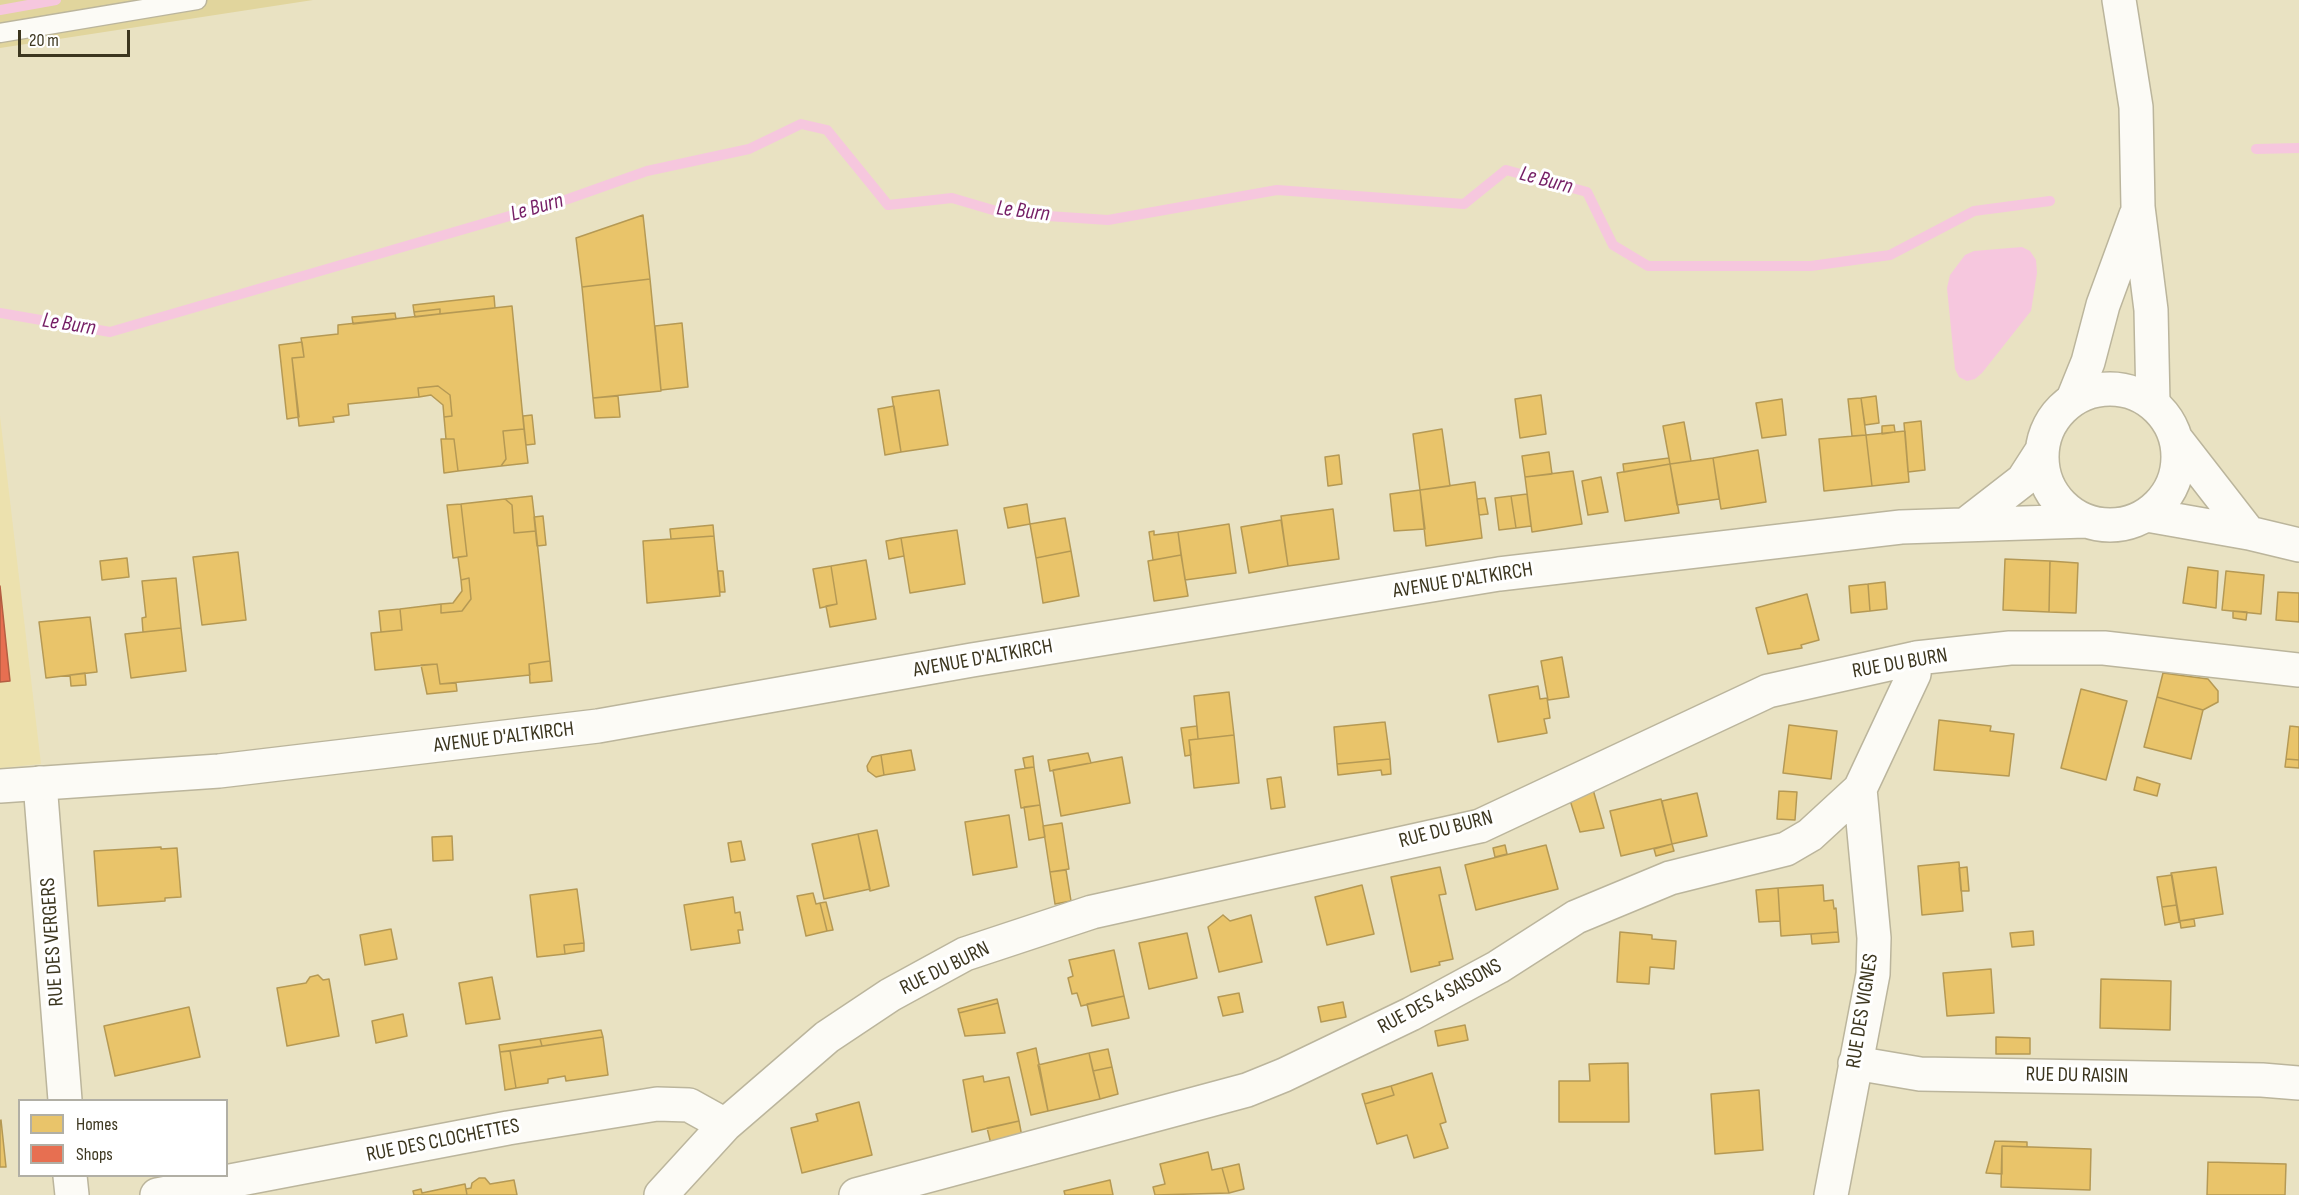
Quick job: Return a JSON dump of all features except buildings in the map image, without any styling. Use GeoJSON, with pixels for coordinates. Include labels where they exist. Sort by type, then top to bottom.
{"type":"FeatureCollection","features":[{"type":"Feature","properties":{"kind":"street"},"geometry":{"type":"LineString","coordinates":[[2119,0],[2136,107],[2138,207],[2151,310],[2153,403]]}},
{"type":"Feature","properties":{"kind":"street"},"geometry":{"type":"LineString","coordinates":[[2073,399],[2088,362],[2103,305],[2138,207]]}},
{"type":"Feature","properties":{"kind":"street"},"geometry":{"type":"LineString","coordinates":[[1965,525],[2022,480],[2041,452],[2046,431],[2057,413],[2073,399],[2093,390],[2114,388],[2135,393],[2153,403],[2168,420],[2176,439],[2250,533]]}},
{"type":"Feature","properties":{"kind":"street"},"geometry":{"type":"LineString","coordinates":[[2041,452],[2044,474],[2052,494],[2066,510],[2085,521],[2106,526],[2127,523],[2147,515],[2163,500],[2174,482],[2178,461],[2176,439]]}},
{"type":"Feature","properties":{"kind":"street"},"geometry":{"type":"LineString","coordinates":[[2147,515],[2250,533],[2299,545]]}},
{"type":"Feature","properties":{"kind":"street","name":"AVENUE D'ALTKIRCH"},"geometry":{"type":"LineString","coordinates":[[0,786],[219,771],[598,726],[972,660],[1499,574],[1901,527],[2085,521]]}},
{"type":"Feature","properties":{"kind":"street","name":"RUE DU BURN"},"geometry":{"type":"LineString","coordinates":[[662,1195],[725,1125],[827,1037],[890,995],[965,954],[1092,912],[1480,825],[1768,691],[1916,658],[2010,648],[2104,648],[2299,670]]}},
{"type":"Feature","properties":{"kind":"street","name":"RUE DES 4 SAISONS"},"geometry":{"type":"LineString","coordinates":[[856,1195],[1247,1090],[1284,1075],[1411,1014],[1498,968],[1576,917],[1670,878],[1785,849],[1810,835],[1860,789],[1914,674],[1916,658]]}},
{"type":"Feature","properties":{"kind":"street","name":"RUE DES VERGERS"},"geometry":{"type":"LineString","coordinates":[[40,783],[65,1099]]}},
{"type":"Feature","properties":{"kind":"street","name":"RUE DES VIGNES"},"geometry":{"type":"LineString","coordinates":[[1831,1195],[1873,974],[1874,938],[1860,789]]}},
{"type":"Feature","properties":{"kind":"street","name":"RUE DU RAISIN"},"geometry":{"type":"LineString","coordinates":[[1855,1063],[1920,1074],[2250,1080],[2299,1083]]}},
{"type":"Feature","properties":{"kind":"street","name":"RUE DES CLOCHETTES"},"geometry":{"type":"LineString","coordinates":[[157,1195],[508,1128],[657,1104],[689,1105],[725,1125]]}},
{"type":"Feature","properties":{"kind":"street"},"geometry":{"type":"LineString","coordinates":[[70,1177],[72,1195]]}},
{"type":"Feature","properties":{"kind":"lane"},"geometry":{"type":"LineString","coordinates":[[0,33],[197,0]]}},
{"type":"Feature","properties":{"kind":"shaded area"},"geometry":{"type":"Polygon","coordinates":[[[0,0],[313,0],[0,48],[0,0]]]}},
{"type":"Feature","properties":{"kind":"shaded area"},"geometry":{"type":"Polygon","coordinates":[[[2022,247],[2030,251],[2036,260],[2037,273],[2031,311],[1982,373],[1975,379],[1967,381],[1959,377],[1955,369],[1947,288],[1950,275],[1965,255],[1974,251],[2022,247]]]}},
{"type":"Feature","properties":{"kind":"shaded area"},"geometry":{"type":"Polygon","coordinates":[[[0,416],[41,764],[0,768],[0,416]]]}},
{"type":"Feature","properties":{"kind":"waterway"},"geometry":{"type":"LineString","coordinates":[[0,10],[56,0]]}},
{"type":"Feature","properties":{"kind":"waterway","name":"Le Burn"},"geometry":{"type":"LineString","coordinates":[[0,313],[110,332],[568,199],[647,171],[749,149],[801,124],[827,130],[888,205],[952,198],[1003,213],[1108,220],[1277,190],[1464,204],[1506,170],[1587,192],[1613,245],[1648,266],[1811,266],[1890,255],[1974,211],[2050,201]]}},
{"type":"Feature","properties":{"kind":"waterway","name":"Le Burn"},"geometry":{"type":"LineString","coordinates":[[2256,149],[2299,148]]}}]}
